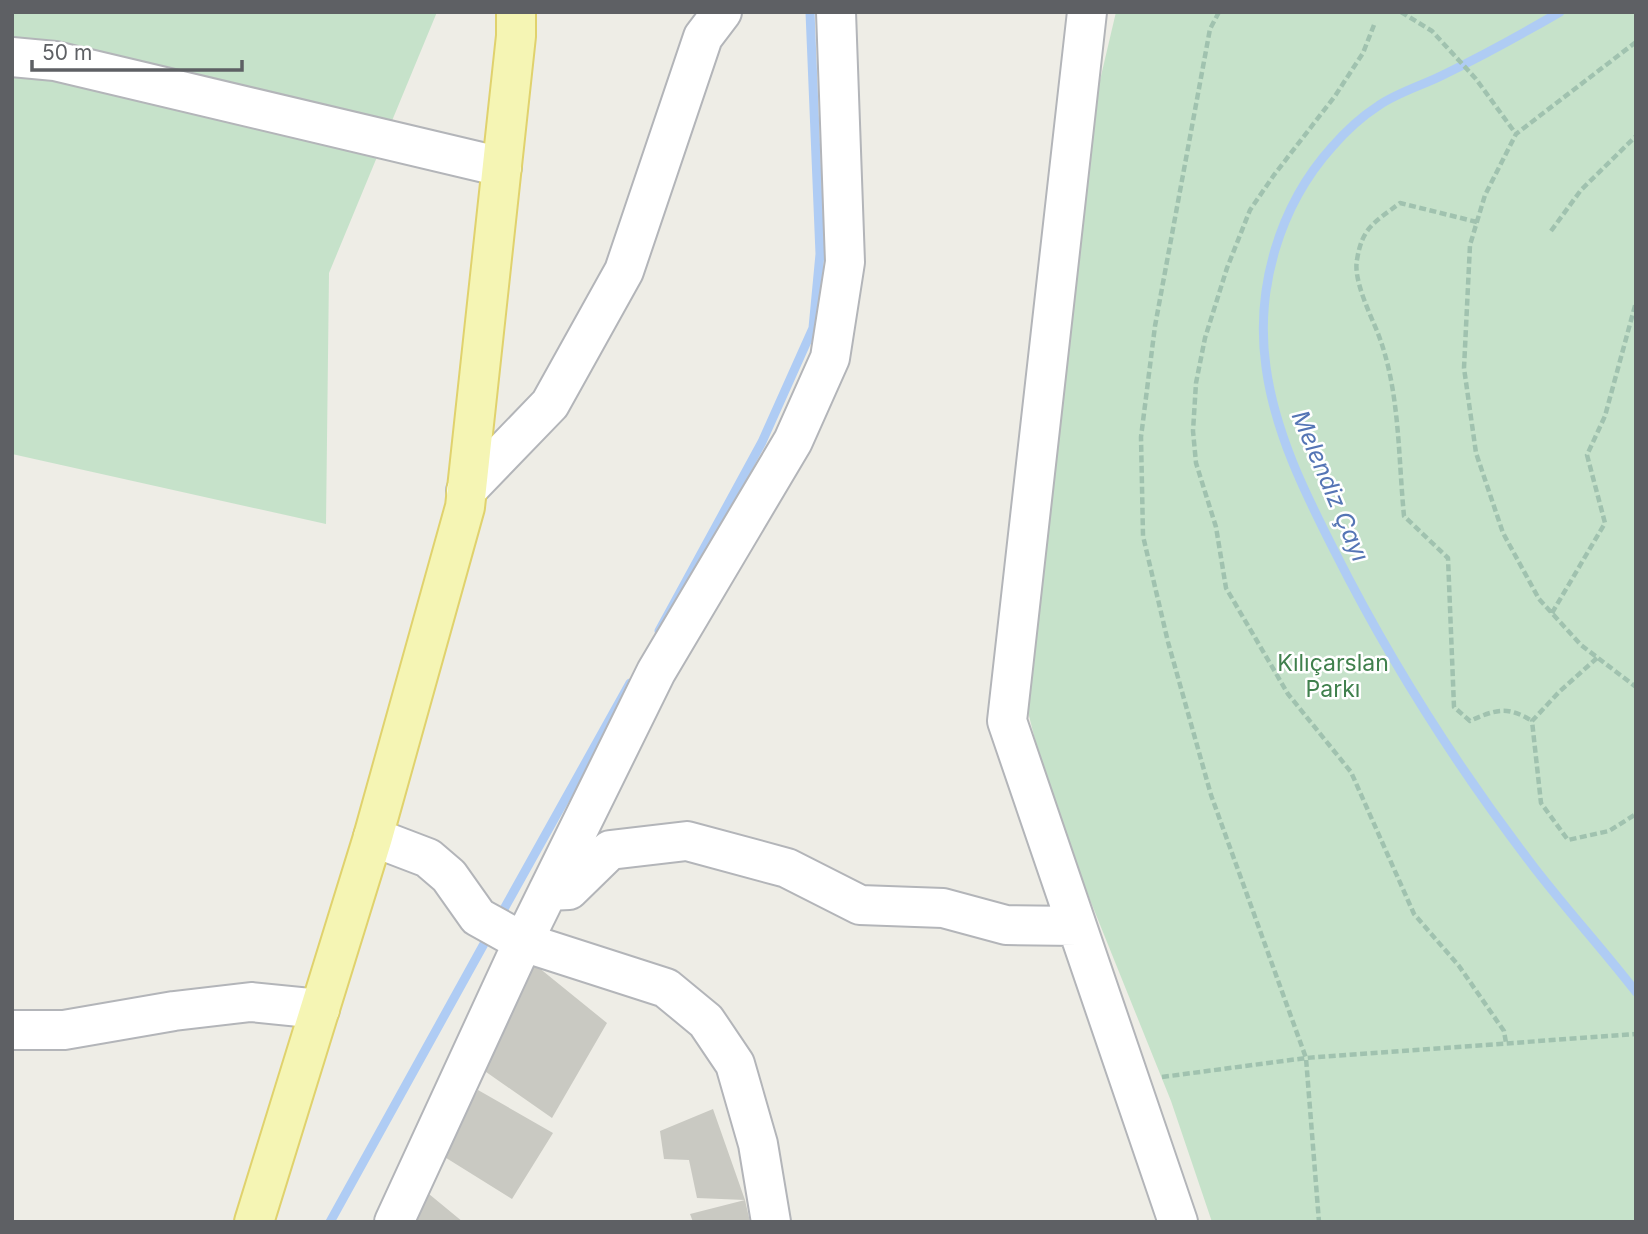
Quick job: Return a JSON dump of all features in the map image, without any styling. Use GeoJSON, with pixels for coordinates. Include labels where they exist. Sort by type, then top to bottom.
{"type":"FeatureCollection","features":[{"type":"Feature","properties":{"kind":"main road"},"geometry":{"type":"LineString","coordinates":[[254,1222],[373,837],[465,508],[516,36],[516,12]]}},
{"type":"Feature","properties":{"kind":"street"},"geometry":{"type":"LineString","coordinates":[[466,491],[550,404],[624,271],[703,37],[722,12]]}},
{"type":"Feature","properties":{"kind":"street"},"geometry":{"type":"LineString","coordinates":[[394,1222],[523,942],[656,672],[793,441],[830,358],[845,262],[836,12]]}},
{"type":"Feature","properties":{"kind":"street"},"geometry":{"type":"LineString","coordinates":[[1087,12],[1007,721],[1178,1222]]}},
{"type":"Feature","properties":{"kind":"street"},"geometry":{"type":"LineString","coordinates":[[12,58],[55,61],[502,167]]}},
{"type":"Feature","properties":{"kind":"street"},"geometry":{"type":"LineString","coordinates":[[373,837],[428,858],[449,876],[478,917],[523,942],[666,988],[706,1021],[735,1063],[758,1144],[771,1222]]}},
{"type":"Feature","properties":{"kind":"street"},"geometry":{"type":"LineString","coordinates":[[548,891],[569,890],[610,850],[687,841],[787,868],[860,905],[943,908],[1006,925],[1077,926]]}},
{"type":"Feature","properties":{"kind":"street"},"geometry":{"type":"LineString","coordinates":[[12,1030],[64,1030],[174,1011],[251,1002],[320,1009]]}},
{"type":"Feature","properties":{"kind":"path"},"geometry":{"type":"LineString","coordinates":[[1219,12],[1210,29],[1155,326],[1141,437],[1143,536],[1168,642],[1211,796],[1306,1058],[1320,1222]]}},
{"type":"Feature","properties":{"kind":"path"},"geometry":{"type":"LineString","coordinates":[[1401,12],[1433,31],[1476,79],[1516,134]]}},
{"type":"Feature","properties":{"kind":"path"},"geometry":{"type":"LineString","coordinates":[[1415,12],[1415,21]]}},
{"type":"Feature","properties":{"kind":"path"},"geometry":{"type":"LineString","coordinates":[[1374,24],[1363,53],[1335,96],[1273,175],[1250,210],[1227,268],[1205,338],[1194,407],[1196,463],[1216,527],[1226,588],[1288,694],[1351,772],[1414,914],[1459,966],[1504,1031],[1506,1043]]}},
{"type":"Feature","properties":{"kind":"path"},"geometry":{"type":"LineString","coordinates":[[1636,43],[1516,134],[1485,195],[1470,245],[1464,368],[1476,453],[1503,533],[1538,599],[1581,645],[1636,687]]}},
{"type":"Feature","properties":{"kind":"path"},"geometry":{"type":"LineString","coordinates":[[1551,231],[1581,190],[1636,136]]}},
{"type":"Feature","properties":{"kind":"path"},"geometry":{"type":"LineString","coordinates":[[1476,222],[1399,204],[1368,227],[1356,262],[1366,308],[1378,333],[1393,388],[1404,516],[1448,558],[1454,707],[1470,721],[1486,714],[1514,710],[1532,721]]}},
{"type":"Feature","properties":{"kind":"path"},"geometry":{"type":"LineString","coordinates":[[1552,613],[1605,523],[1587,455],[1605,416],[1636,302]]}},
{"type":"Feature","properties":{"kind":"path"},"geometry":{"type":"LineString","coordinates":[[1597,658],[1532,721],[1542,803],[1568,840],[1609,831],[1636,814]]}},
{"type":"Feature","properties":{"kind":"path"},"geometry":{"type":"LineString","coordinates":[[1130,1083],[1306,1058],[1636,1034]]}},
{"type":"Feature","properties":{"kind":"green space"},"geometry":{"type":"Polygon","coordinates":[[[12,12],[437,12],[329,273],[326,524],[12,454],[12,12]]]}},
{"type":"Feature","properties":{"kind":"green space","name":"Kılıçarslan Parkı"},"geometry":{"type":"Polygon","coordinates":[[[1116,12],[1636,12],[1636,1222],[1212,1222],[1171,1101],[1051,803],[1026,704],[1086,140],[1116,12]]]}},
{"type":"Feature","properties":{"kind":"building"},"geometry":{"type":"Polygon","coordinates":[[[533,963],[607,1023],[552,1118],[469,1060],[533,963]]]}},
{"type":"Feature","properties":{"kind":"building"},"geometry":{"type":"Polygon","coordinates":[[[478,1090],[553,1133],[512,1199],[443,1156],[478,1090]]]}},
{"type":"Feature","properties":{"kind":"building"},"geometry":{"type":"Polygon","coordinates":[[[713,1109],[745,1200],[697,1198],[689,1160],[664,1159],[660,1131],[713,1109]]]}},
{"type":"Feature","properties":{"kind":"building"},"geometry":{"type":"Polygon","coordinates":[[[429,1194],[463,1222],[413,1222],[429,1194]]]}},
{"type":"Feature","properties":{"kind":"building"},"geometry":{"type":"Polygon","coordinates":[[[745,1200],[750,1222],[693,1222],[690,1214],[745,1200]]]}},
{"type":"Feature","properties":{"kind":"waterway"},"geometry":{"type":"LineString","coordinates":[[659,631],[762,442],[813,328],[820,254],[810,12]]}},
{"type":"Feature","properties":{"kind":"waterway","name":"Melendiz Çayı"},"geometry":{"type":"LineString","coordinates":[[1560,12],[1437,78],[1386,101],[1359,120],[1337,141],[1313,170],[1298,195],[1275,250],[1264,308],[1266,367],[1276,415],[1302,485],[1356,593],[1401,672],[1450,750],[1503,825],[1543,879],[1636,992]]}},
{"type":"Feature","properties":{"kind":"waterway"},"geometry":{"type":"LineString","coordinates":[[499,918],[630,683]]}},
{"type":"Feature","properties":{"kind":"waterway"},"geometry":{"type":"LineString","coordinates":[[330,1222],[490,933]]}}]}
